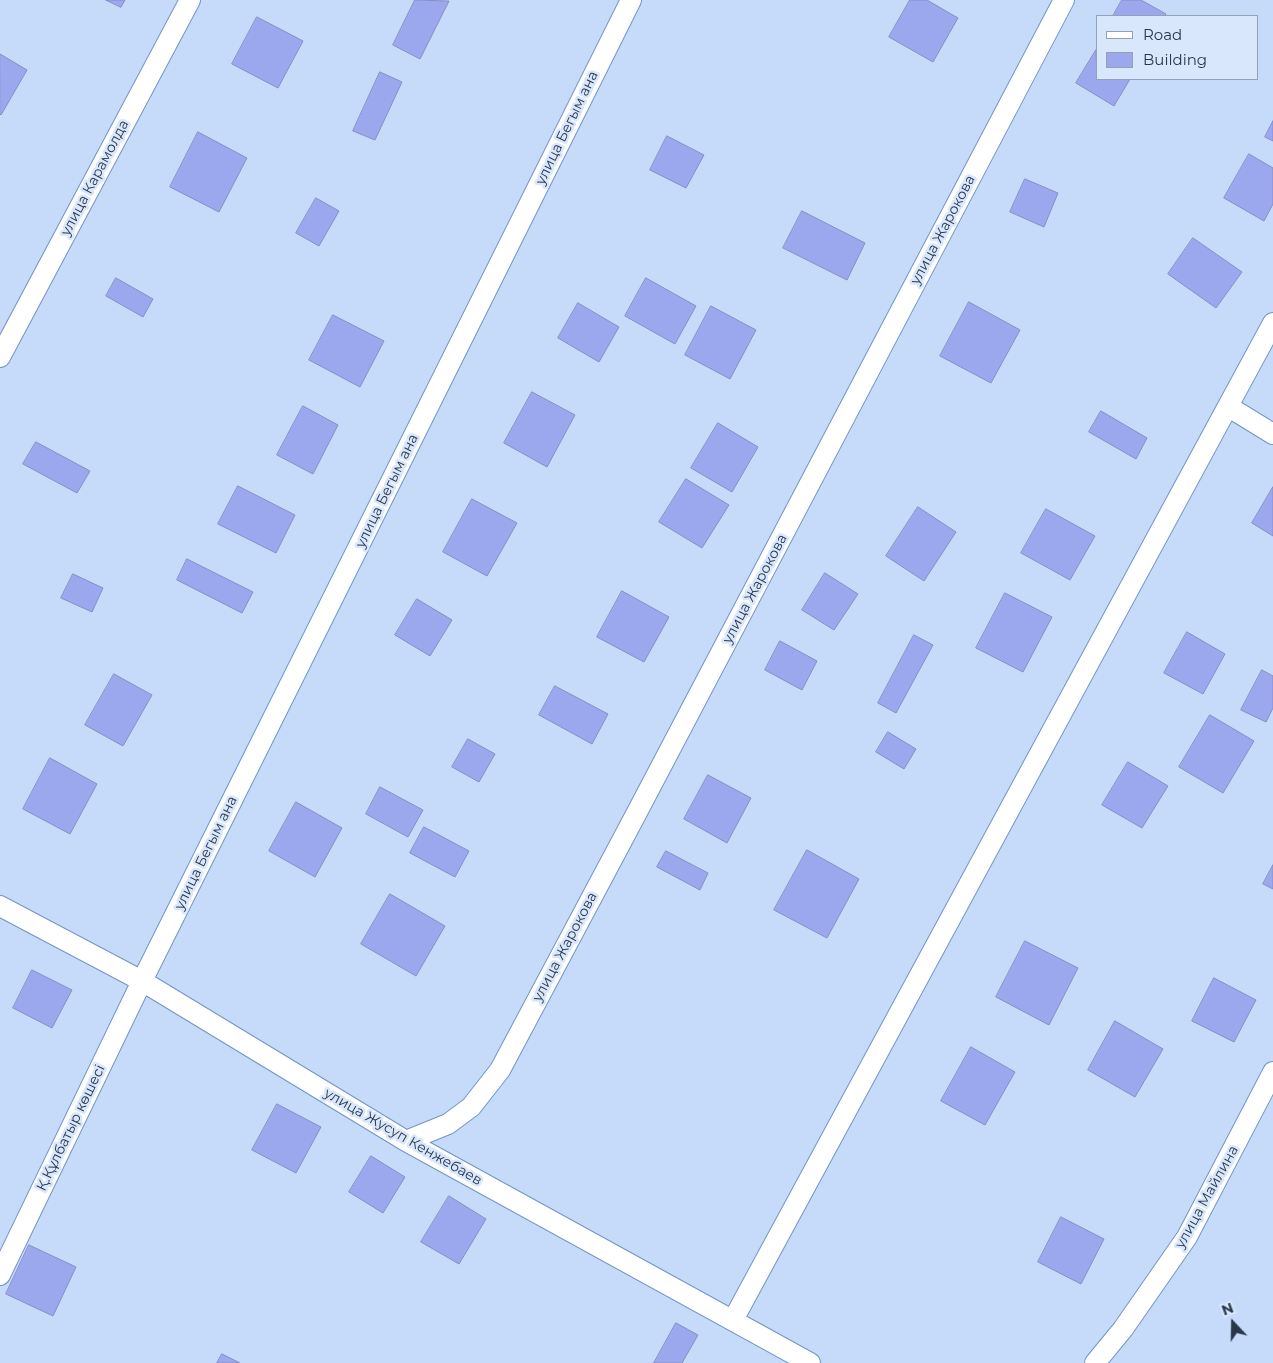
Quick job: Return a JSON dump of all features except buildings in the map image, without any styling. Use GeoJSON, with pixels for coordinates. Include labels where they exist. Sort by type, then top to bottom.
{"type":"FeatureCollection","features":[{"type":"Feature","properties":{"kind":"street","name":"улица Карамолда"},"geometry":{"type":"LineString","coordinates":[[0,357],[190,0]]}},
{"type":"Feature","properties":{"kind":"street","name":"улица Бегым ана"},"geometry":{"type":"LineString","coordinates":[[142,982],[631,0]]}},
{"type":"Feature","properties":{"kind":"street","name":"улица Жарокова"},"geometry":{"type":"LineString","coordinates":[[406,1140],[448,1124],[471,1107],[500,1070],[1064,0]]}},
{"type":"Feature","properties":{"kind":"street"},"geometry":{"type":"LineString","coordinates":[[733,1320],[1273,323]]}},
{"type":"Feature","properties":{"kind":"street"},"geometry":{"type":"LineString","coordinates":[[1229,407],[1273,434]]}},
{"type":"Feature","properties":{"kind":"street","name":"улица Жусуп Кенжебаев"},"geometry":{"type":"LineString","coordinates":[[0,906],[142,982],[406,1140],[810,1363]]}},
{"type":"Feature","properties":{"kind":"street","name":"Қ.Құлбатыр көшесі"},"geometry":{"type":"LineString","coordinates":[[0,1275],[142,982]]}},
{"type":"Feature","properties":{"kind":"street","name":"улица Майлина"},"geometry":{"type":"LineString","coordinates":[[1094,1363],[1123,1329],[1187,1237],[1273,1072]]}}]}
